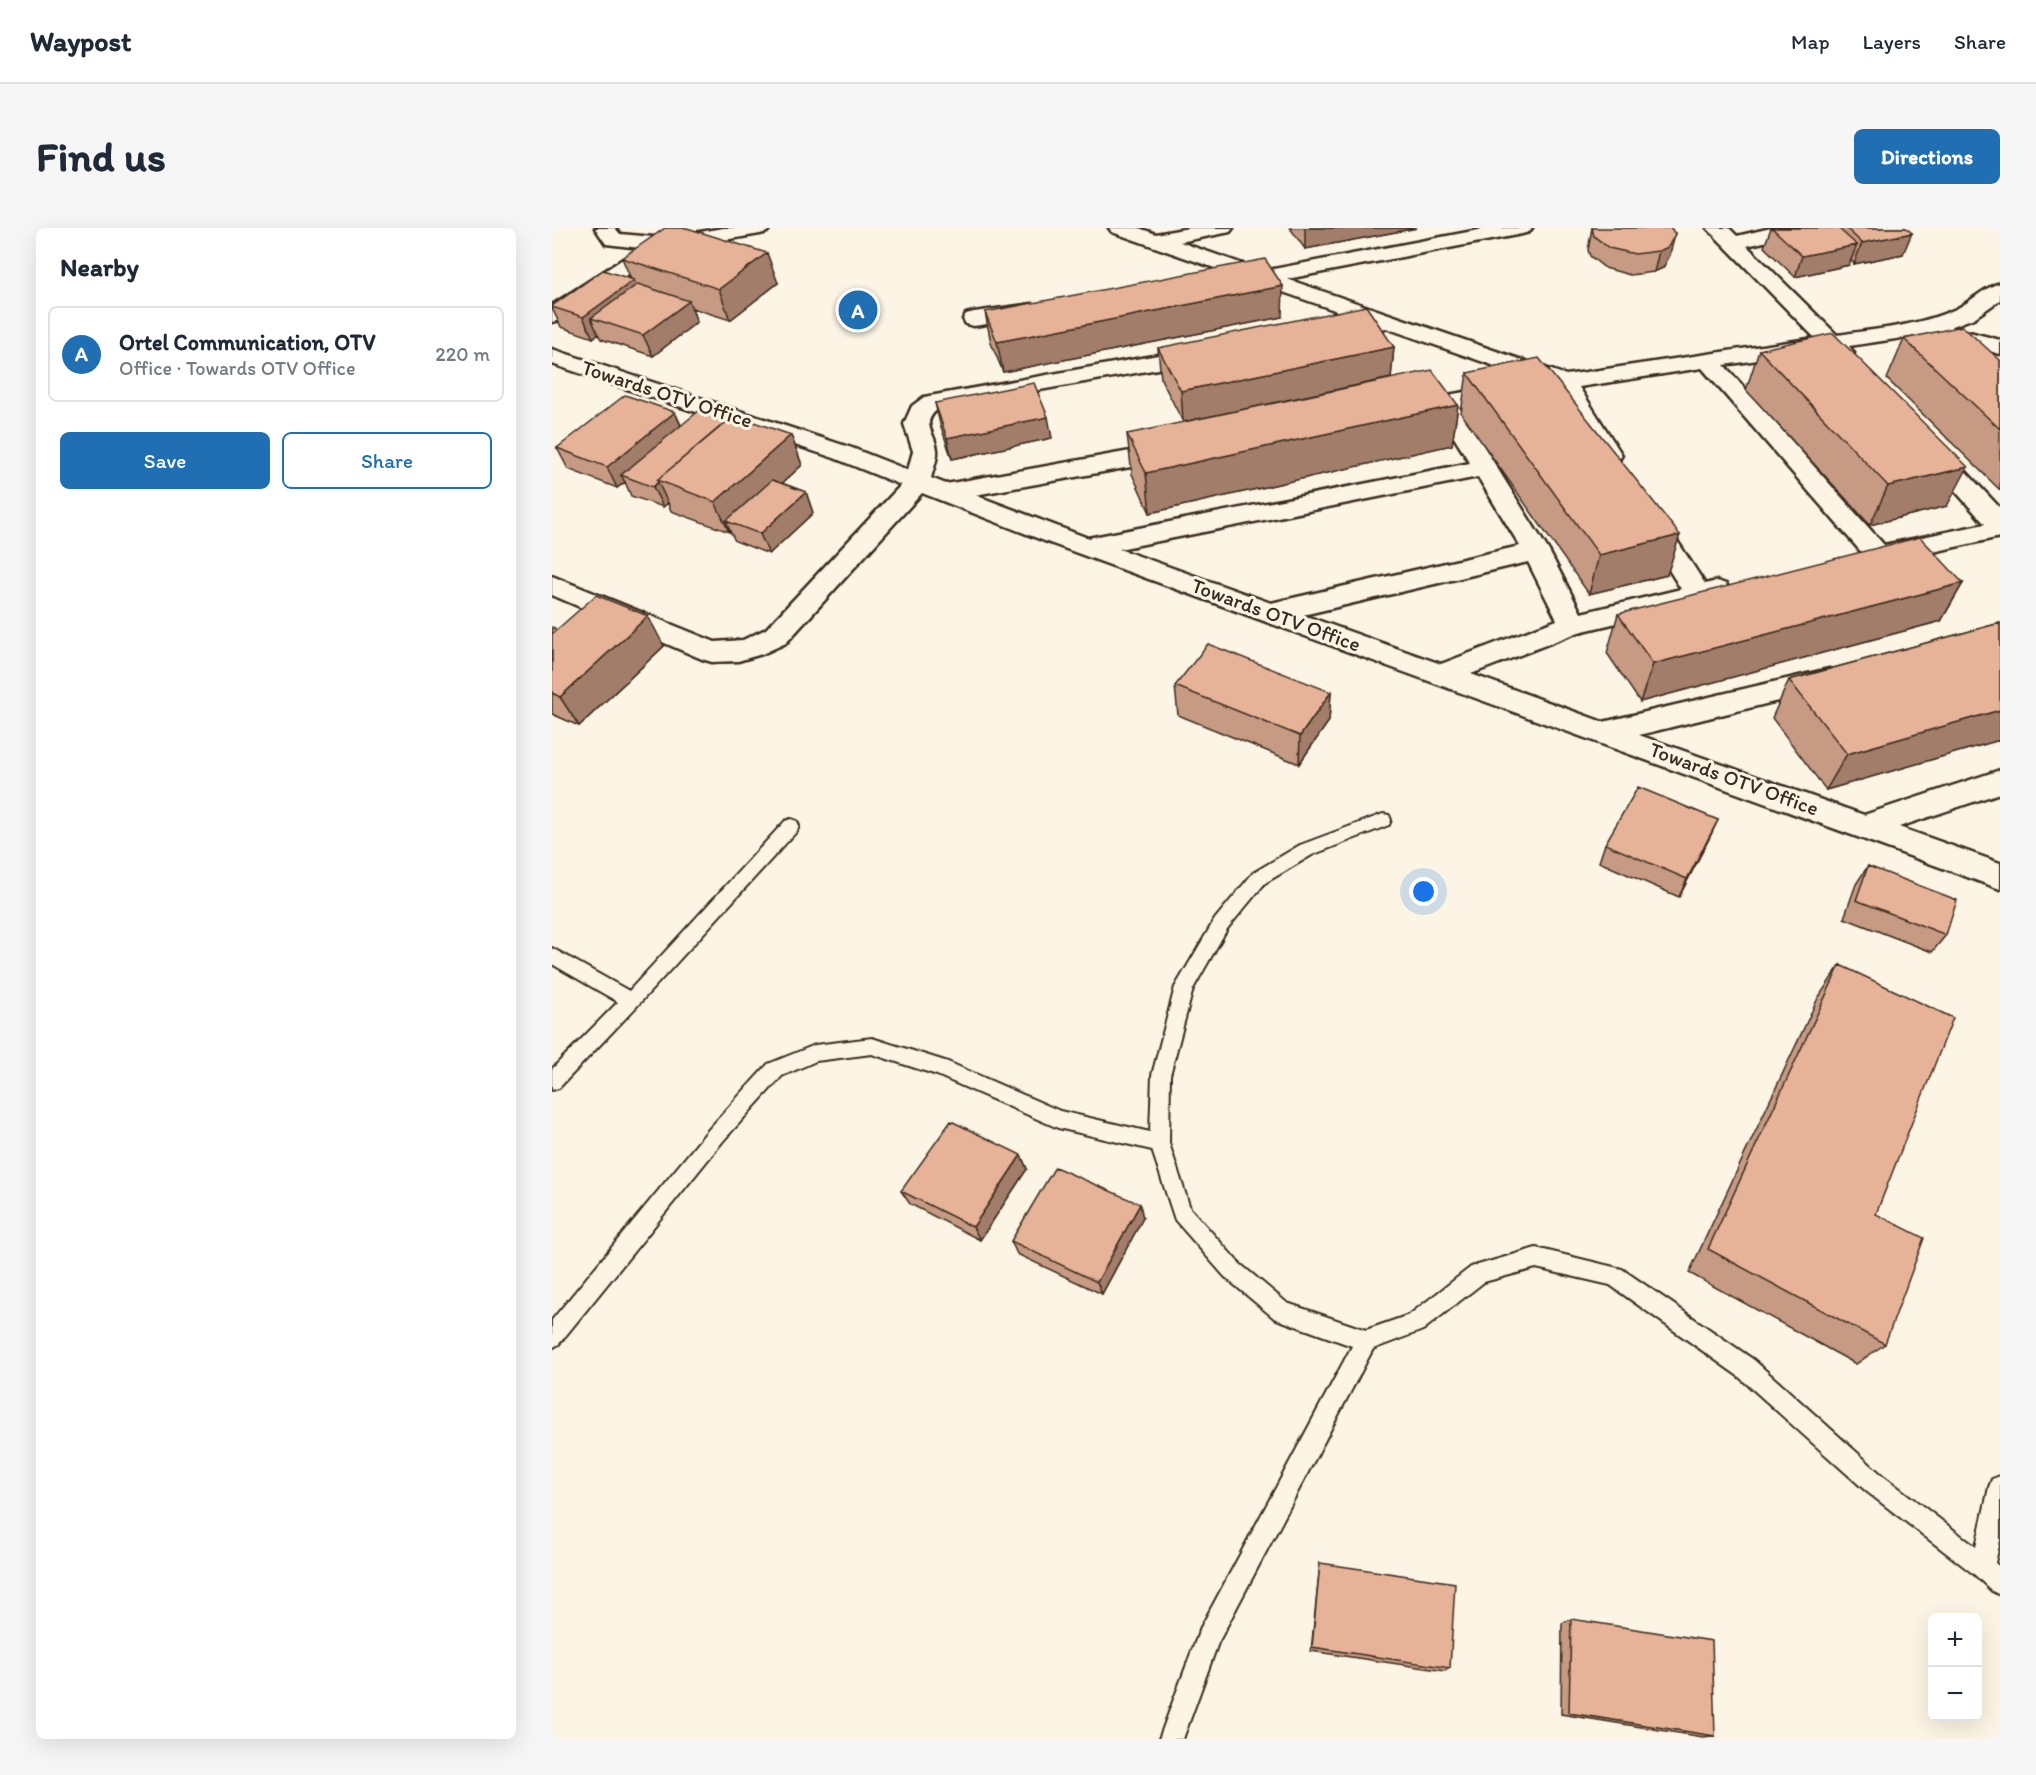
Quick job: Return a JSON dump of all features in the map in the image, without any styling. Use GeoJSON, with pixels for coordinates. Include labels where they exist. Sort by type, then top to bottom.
{"type":"FeatureCollection","features":[{"type":"Feature","properties":{"kind":"street"},"geometry":{"type":"LineString","coordinates":[[605,228],[613,240],[665,244],[760,228]]}},
{"type":"Feature","properties":{"kind":"street"},"geometry":{"type":"LineString","coordinates":[[1119,228],[1564,382],[1698,594]]}},
{"type":"Feature","properties":{"kind":"street"},"geometry":{"type":"LineString","coordinates":[[1153,241],[1223,228]]}},
{"type":"Feature","properties":{"kind":"street"},"geometry":{"type":"LineString","coordinates":[[1214,284],[1260,278],[1522,228]]}},
{"type":"Feature","properties":{"kind":"street"},"geometry":{"type":"LineString","coordinates":[[1717,228],[1833,342],[1856,368]]}},
{"type":"Feature","properties":{"kind":"street"},"geometry":{"type":"LineString","coordinates":[[1732,243],[1799,228]]}},
{"type":"Feature","properties":{"kind":"street"},"geometry":{"type":"LineString","coordinates":[[552,315],[637,258],[665,244]]}},
{"type":"Feature","properties":{"kind":"street"},"geometry":{"type":"LineString","coordinates":[[1386,412],[1564,382],[1928,328],[1966,313],[2000,290]]}},
{"type":"Feature","properties":{"kind":"street"},"geometry":{"type":"LineString","coordinates":[[974,319],[1054,308]]}},
{"type":"Feature","properties":{"kind":"street"},"geometry":{"type":"LineString","coordinates":[[1306,335],[1388,321]]}},
{"type":"Feature","properties":{"kind":"street"},"geometry":{"type":"LineString","coordinates":[[1928,328],[2000,347]]}},
{"type":"Feature","properties":{"kind":"street"},"geometry":{"type":"LineString","coordinates":[[1961,338],[1992,369]]}},
{"type":"Feature","properties":{"kind":"street"},"geometry":{"type":"LineString","coordinates":[[930,488],[925,451],[916,424],[920,411],[932,402],[1224,350]]}},
{"type":"Feature","properties":{"kind":"street","name":"Towards OTV Office"},"geometry":{"type":"LineString","coordinates":[[552,356],[843,453],[1087,547],[2000,876]]}},
{"type":"Feature","properties":{"kind":"street"},"geometry":{"type":"LineString","coordinates":[[1709,362],[1866,557],[2000,529]]}},
{"type":"Feature","properties":{"kind":"street"},"geometry":{"type":"LineString","coordinates":[[1444,402],[1536,551],[1573,624]]}},
{"type":"Feature","properties":{"kind":"street"},"geometry":{"type":"LineString","coordinates":[[1912,429],[2000,524]]}},
{"type":"Feature","properties":{"kind":"street"},"geometry":{"type":"LineString","coordinates":[[552,585],[712,652],[736,653],[776,636],[930,488],[1199,446]]}},
{"type":"Feature","properties":{"kind":"street"},"geometry":{"type":"LineString","coordinates":[[1087,547],[1485,468]]}},
{"type":"Feature","properties":{"kind":"street"},"geometry":{"type":"LineString","coordinates":[[1270,613],[1536,551]]}},
{"type":"Feature","properties":{"kind":"street"},"geometry":{"type":"LineString","coordinates":[[1441,675],[1573,624],[1743,584]]}},
{"type":"Feature","properties":{"kind":"street"},"geometry":{"type":"LineString","coordinates":[[1605,732],[1850,674]]}},
{"type":"Feature","properties":{"kind":"street"},"geometry":{"type":"LineString","coordinates":[[1864,827],[2000,781]]}},
{"type":"Feature","properties":{"kind":"lane"},"geometry":{"type":"LineString","coordinates":[[1383,820],[1306,850],[1259,878],[1221,924],[1184,987],[1161,1075],[1159,1143],[1182,1213],[1232,1270],[1281,1311],[1366,1341],[1416,1323],[1478,1274],[1536,1258],[1615,1276],[1746,1368],[1874,1483],[1983,1567],[2000,1583]]}},
{"type":"Feature","properties":{"kind":"lane"},"geometry":{"type":"LineString","coordinates":[[552,1082],[631,1001],[791,826]]}},
{"type":"Feature","properties":{"kind":"lane"},"geometry":{"type":"LineString","coordinates":[[552,955],[631,1001]]}},
{"type":"Feature","properties":{"kind":"lane"},"geometry":{"type":"LineString","coordinates":[[552,1337],[716,1135],[775,1070],[815,1053],[872,1046],[941,1068],[1058,1119],[1159,1143]]}},
{"type":"Feature","properties":{"kind":"lane"},"geometry":{"type":"LineString","coordinates":[[1171,1739],[1208,1637],[1366,1341]]}},
{"type":"Feature","properties":{"kind":"lane"},"geometry":{"type":"LineString","coordinates":[[1983,1567],[2000,1487]]}},
{"type":"Feature","properties":{"kind":"building"},"geometry":{"type":"Polygon","coordinates":[[[665,228],[687,228],[767,253],[719,289],[622,258],[665,228]]]}},
{"type":"Feature","properties":{"kind":"building"},"geometry":{"type":"Polygon","coordinates":[[[1592,228],[1671,228],[1675,234],[1668,247],[1659,251],[1635,254],[1609,248],[1594,236],[1592,228]]]}},
{"type":"Feature","properties":{"kind":"building"},"geometry":{"type":"Polygon","coordinates":[[[1772,228],[1838,228],[1857,245],[1802,256],[1772,228]]]}},
{"type":"Feature","properties":{"kind":"building"},"geometry":{"type":"Polygon","coordinates":[[[1846,228],[1906,228],[1912,233],[1862,243],[1846,228]]]}},
{"type":"Feature","properties":{"kind":"building"},"geometry":{"type":"Polygon","coordinates":[[[1265,259],[1283,286],[997,342],[985,312],[1265,259]]]}},
{"type":"Feature","properties":{"kind":"building"},"geometry":{"type":"Polygon","coordinates":[[[603,270],[634,280],[583,317],[552,307],[552,306],[603,270]]]}},
{"type":"Feature","properties":{"kind":"building"},"geometry":{"type":"Polygon","coordinates":[[[638,284],[689,301],[643,335],[591,318],[638,284]]]}},
{"type":"Feature","properties":{"kind":"building"},"geometry":{"type":"Polygon","coordinates":[[[1366,306],[1394,347],[1181,391],[1158,348],[1366,306]]]}},
{"type":"Feature","properties":{"kind":"building"},"geometry":{"type":"Polygon","coordinates":[[[1962,326],[2000,360],[2000,429],[1904,339],[1962,326]]]}},
{"type":"Feature","properties":{"kind":"building"},"geometry":{"type":"Polygon","coordinates":[[[1833,333],[1968,467],[1888,486],[1759,350],[1833,333]]]}},
{"type":"Feature","properties":{"kind":"building"},"geometry":{"type":"Polygon","coordinates":[[[1539,358],[1680,535],[1599,555],[1467,373],[1539,358]]]}},
{"type":"Feature","properties":{"kind":"building"},"geometry":{"type":"Polygon","coordinates":[[[1432,370],[1458,405],[1146,473],[1127,434],[1432,370]]]}},
{"type":"Feature","properties":{"kind":"building"},"geometry":{"type":"Polygon","coordinates":[[[1034,383],[1048,417],[947,438],[935,403],[1034,383]]]}},
{"type":"Feature","properties":{"kind":"building"},"geometry":{"type":"Polygon","coordinates":[[[625,395],[675,412],[607,467],[557,448],[625,395]]]}},
{"type":"Feature","properties":{"kind":"building"},"geometry":{"type":"Polygon","coordinates":[[[701,409],[730,419],[657,480],[658,482],[653,487],[621,475],[701,409]]]}},
{"type":"Feature","properties":{"kind":"building"},"geometry":{"type":"Polygon","coordinates":[[[734,415],[791,435],[715,502],[657,480],[734,415]]]}},
{"type":"Feature","properties":{"kind":"building"},"geometry":{"type":"Polygon","coordinates":[[[772,480],[806,492],[760,534],[726,521],[772,480]]]}},
{"type":"Feature","properties":{"kind":"building"},"geometry":{"type":"Polygon","coordinates":[[[1920,537],[1963,583],[1653,664],[1618,614],[1920,537]]]}},
{"type":"Feature","properties":{"kind":"building"},"geometry":{"type":"Polygon","coordinates":[[[596,595],[648,616],[560,697],[552,693],[552,634],[596,595]]]}},
{"type":"Feature","properties":{"kind":"building"},"geometry":{"type":"Polygon","coordinates":[[[2000,623],[2000,710],[1847,754],[1789,680],[2000,623]]]}},
{"type":"Feature","properties":{"kind":"building"},"geometry":{"type":"Polygon","coordinates":[[[1208,644],[1331,692],[1300,736],[1175,686],[1208,644]]]}},
{"type":"Feature","properties":{"kind":"building"},"geometry":{"type":"Polygon","coordinates":[[[1638,787],[1718,820],[1687,879],[1605,844],[1638,787]]]}},
{"type":"Feature","properties":{"kind":"building"},"geometry":{"type":"Polygon","coordinates":[[[1868,866],[1957,900],[1946,935],[1856,900],[1868,866]]]}},
{"type":"Feature","properties":{"kind":"building"},"geometry":{"type":"Polygon","coordinates":[[[1840,965],[1953,1018],[1876,1214],[1924,1238],[1885,1344],[1708,1249],[1840,965]]]}},
{"type":"Feature","properties":{"kind":"building"},"geometry":{"type":"Polygon","coordinates":[[[951,1121],[1021,1155],[973,1227],[901,1191],[951,1121]]]}},
{"type":"Feature","properties":{"kind":"building"},"geometry":{"type":"Polygon","coordinates":[[[1055,1167],[1140,1204],[1097,1282],[1011,1241],[1055,1167]]]}},
{"type":"Feature","properties":{"kind":"building"},"geometry":{"type":"Polygon","coordinates":[[[1320,1563],[1455,1583],[1450,1668],[1312,1647],[1320,1563]]]}},
{"type":"Feature","properties":{"kind":"building"},"geometry":{"type":"Polygon","coordinates":[[[1571,1619],[1712,1641],[1715,1736],[1569,1713],[1571,1619]]]}},
{"type":"Feature","properties":{"kind":"place","name":"Ortel Communication, OTV"},"geometry":{"type":"Point","coordinates":[858,310]}}]}
